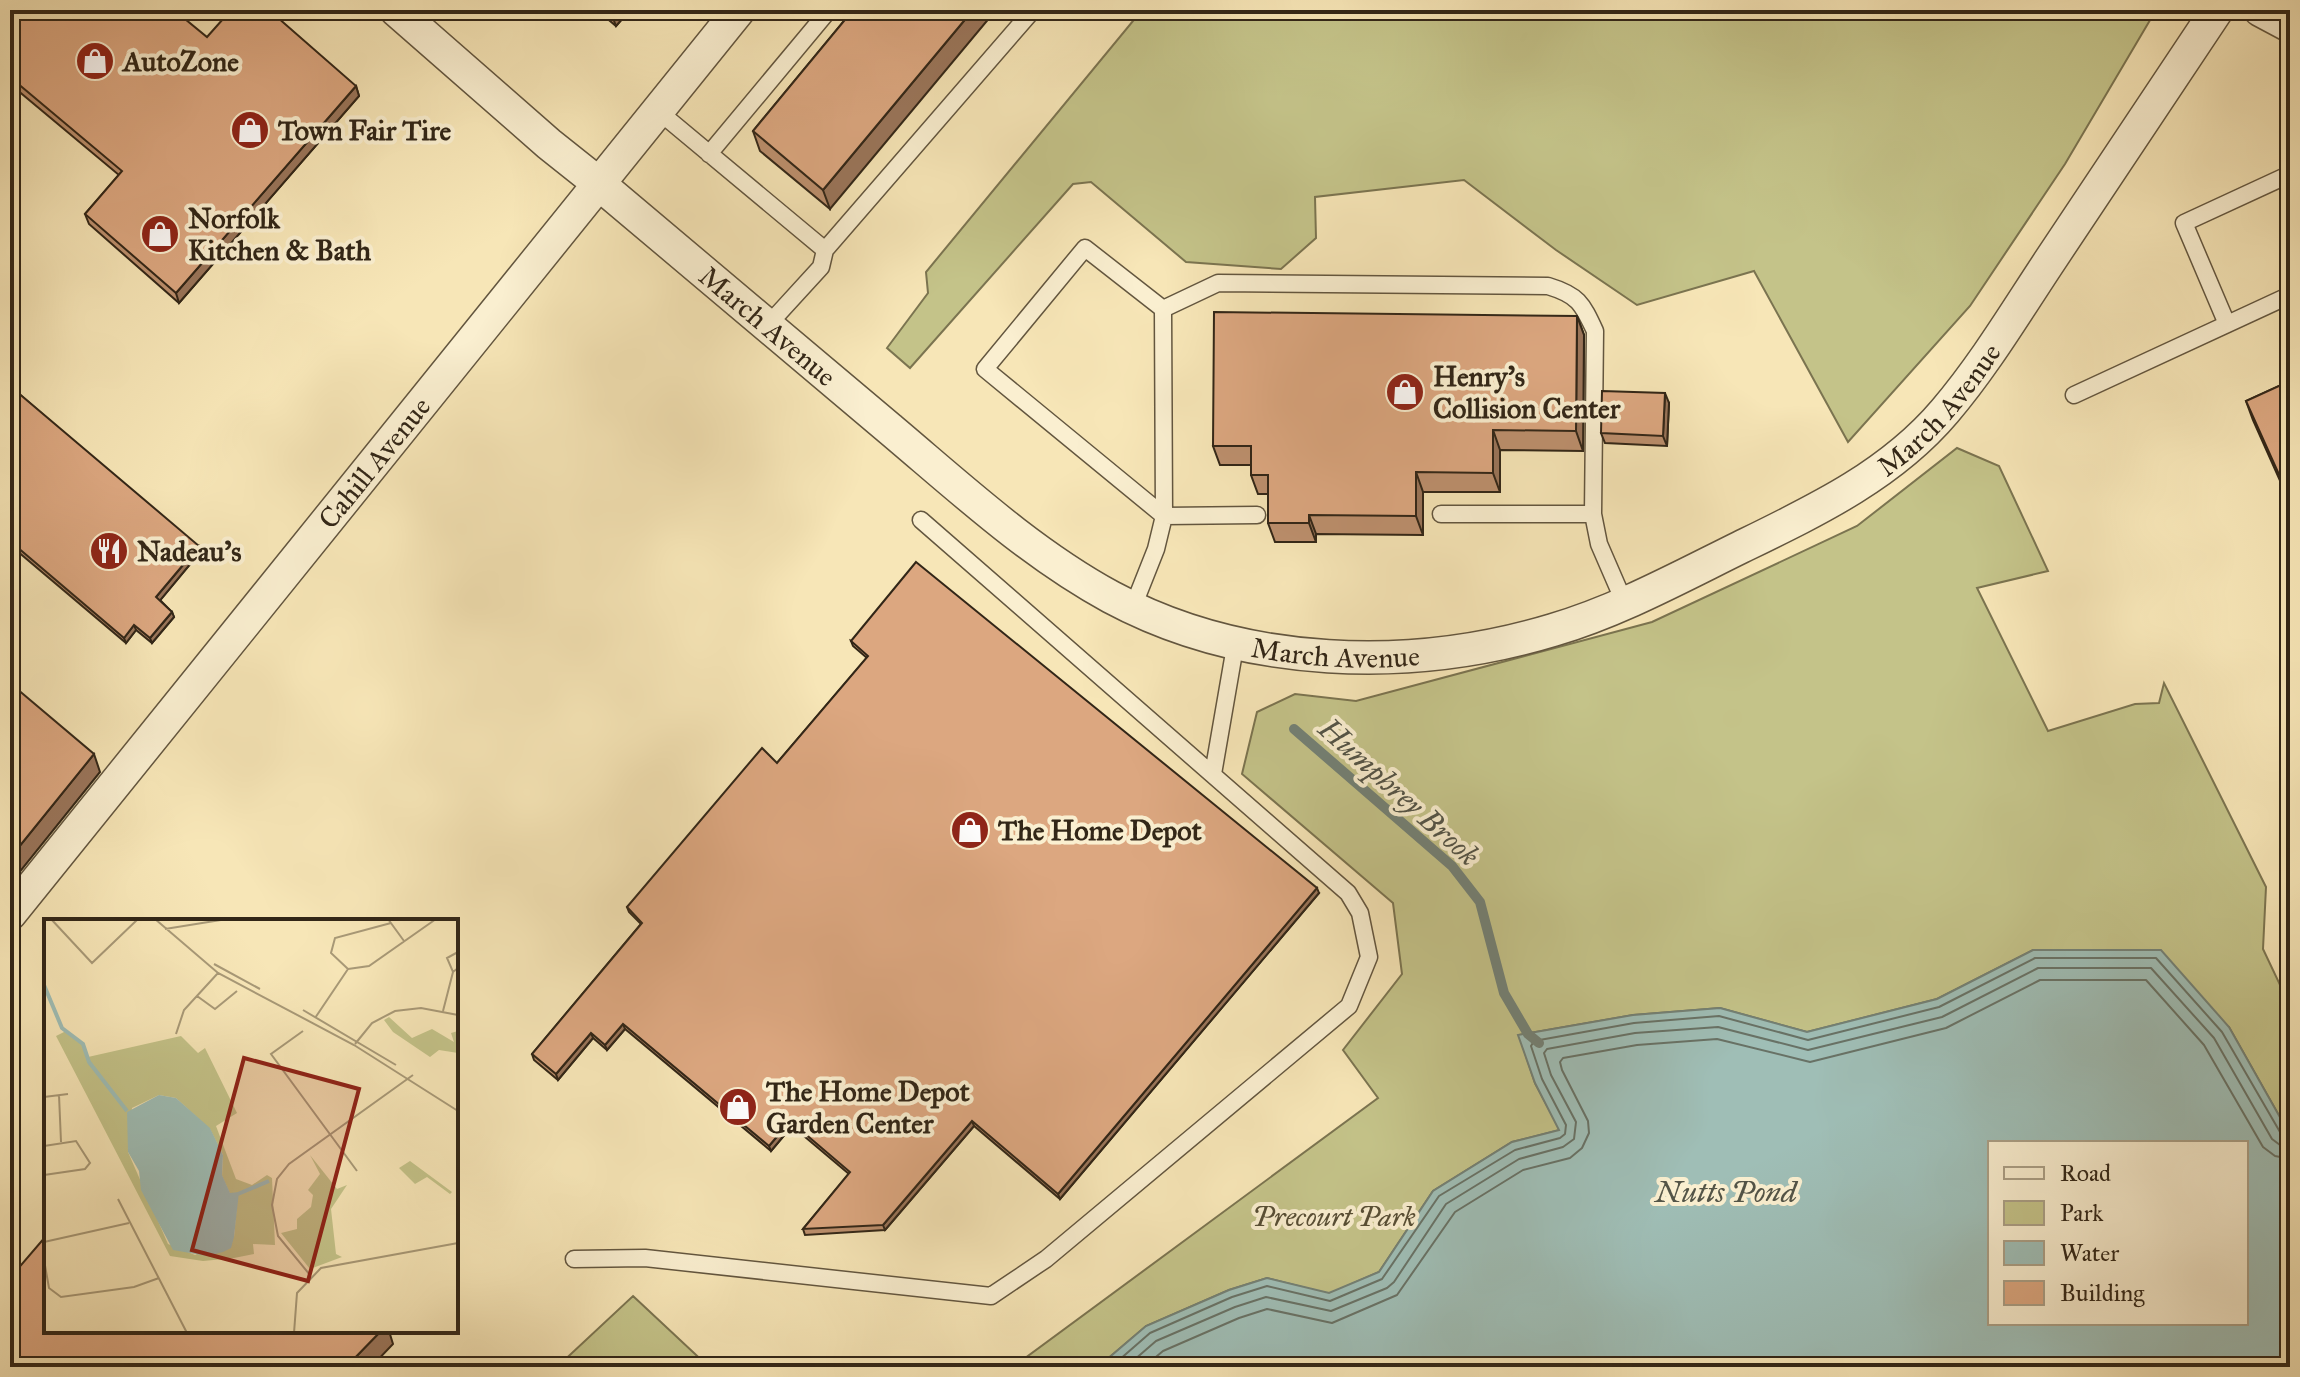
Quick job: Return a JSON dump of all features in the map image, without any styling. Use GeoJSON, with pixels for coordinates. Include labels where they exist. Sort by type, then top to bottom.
{"type":"FeatureCollection","features":[{"type":"Feature","properties":{"kind":"street","name":"March Avenue"},"geometry":{"type":"LineString","coordinates":[[396,10],[549,144],[1050,560],[1113,598],[1182,628],[1331,658],[1407,657],[1481,649],[1555,630],[1625,604],[1827,506],[1890,465],[1944,413],[1989,353],[2217,10]]}},
{"type":"Feature","properties":{"kind":"street","name":"Cahill Avenue"},"geometry":{"type":"LineString","coordinates":[[10,914],[739,10]]}},
{"type":"Feature","properties":{"kind":"street"},"geometry":{"type":"LineString","coordinates":[[2260,10],[2290,26]]}},
{"type":"Feature","properties":{"kind":"lane"},"geometry":{"type":"LineString","coordinates":[[709,154],[829,10]]}},
{"type":"Feature","properties":{"kind":"lane"},"geometry":{"type":"LineString","coordinates":[[767,326],[821,267],[825,250],[1033,10]]}},
{"type":"Feature","properties":{"kind":"lane"},"geometry":{"type":"LineString","coordinates":[[657,110],[825,250]]}},
{"type":"Feature","properties":{"kind":"lane"},"geometry":{"type":"LineString","coordinates":[[2227,324],[2184,223],[2290,174]]}},
{"type":"Feature","properties":{"kind":"lane"},"geometry":{"type":"LineString","coordinates":[[1163,309],[1085,248],[985,369],[1164,516],[1257,515]]}},
{"type":"Feature","properties":{"kind":"lane"},"geometry":{"type":"LineString","coordinates":[[1163,309],[1218,283],[1548,286],[1572,294],[1585,309],[1595,331],[1593,514],[1599,544],[1625,604]]}},
{"type":"Feature","properties":{"kind":"lane"},"geometry":{"type":"LineString","coordinates":[[2074,395],[2290,295]]}},
{"type":"Feature","properties":{"kind":"lane"},"geometry":{"type":"LineString","coordinates":[[1133,607],[1156,549],[1164,516],[1163,309]]}},
{"type":"Feature","properties":{"kind":"lane"},"geometry":{"type":"LineString","coordinates":[[1441,514],[1593,514]]}},
{"type":"Feature","properties":{"kind":"lane"},"geometry":{"type":"LineString","coordinates":[[574,1259],[645,1258],[991,1296],[1046,1259],[1349,1006],[1369,957],[1360,913],[1348,893],[921,520]]}},
{"type":"Feature","properties":{"kind":"lane"},"geometry":{"type":"LineString","coordinates":[[1213,774],[1236,641]]}},
{"type":"Feature","properties":{"kind":"green space"},"geometry":{"type":"Polygon","coordinates":[[[1142,10],[2156,10],[2065,164],[1970,306],[1848,442],[1754,271],[1637,305],[1556,250],[1464,180],[1315,197],[1316,238],[1281,269],[1186,262],[1091,182],[1073,184],[910,368],[887,348],[928,293],[926,272],[1142,10]]]}},
{"type":"Feature","properties":{"kind":"green space","name":"Precourt Park"},"geometry":{"type":"Polygon","coordinates":[[[1957,448],[1999,466],[2048,571],[1977,588],[2048,731],[2135,704],[2159,703],[2164,683],[2266,887],[2263,949],[2290,1006],[2290,1135],[2229,1027],[2033,950],[1937,999],[1807,1032],[1720,1008],[1633,1015],[1519,1035],[1535,1083],[1560,1130],[1512,1142],[1433,1191],[1379,1272],[1329,1294],[1267,1278],[1229,1290],[1146,1326],[1098,1367],[1013,1367],[1378,1098],[1343,1050],[1402,974],[1393,903],[1242,774],[1257,712],[1295,694],[1356,701],[1652,622],[1857,526],[1957,448]]]}},
{"type":"Feature","properties":{"kind":"green space"},"geometry":{"type":"Polygon","coordinates":[[[633,1296],[709,1367],[557,1367],[633,1296]]]}},
{"type":"Feature","properties":{"kind":"water","name":"Nutts Pond"},"geometry":{"type":"Polygon","coordinates":[[[2033,950],[2161,950],[2229,1027],[2290,1135],[2290,1367],[1098,1367],[1146,1326],[1229,1290],[1267,1278],[1329,1293],[1379,1272],[1433,1191],[1512,1142],[1559,1130],[1535,1083],[1518,1035],[1633,1015],[1720,1008],[1807,1032],[1937,999],[2033,950]]]}},
{"type":"Feature","properties":{"kind":"building"},"geometry":{"type":"Polygon","coordinates":[[[10,10],[174,10],[207,37],[231,10],[269,10],[356,86],[176,293],[85,214],[122,171],[10,77],[10,10]]]}},
{"type":"Feature","properties":{"kind":"building"},"geometry":{"type":"Polygon","coordinates":[[[853,10],[973,10],[823,190],[753,131],[853,10]]]}},
{"type":"Feature","properties":{"kind":"building","name":"Henry's Collision Center"},"geometry":{"type":"Polygon","coordinates":[[[1214,312],[1577,316],[1576,431],[1493,430],[1493,473],[1416,472],[1416,516],[1309,515],[1309,523],[1268,523],[1268,475],[1251,475],[1251,446],[1213,446],[1214,312]]]}},
{"type":"Feature","properties":{"kind":"building"},"geometry":{"type":"Polygon","coordinates":[[[2290,381],[2290,499],[2246,401],[2290,381]]]}},
{"type":"Feature","properties":{"kind":"building"},"geometry":{"type":"Polygon","coordinates":[[[10,386],[199,546],[156,597],[172,612],[150,638],[134,625],[124,638],[10,541],[10,386]]]}},
{"type":"Feature","properties":{"kind":"building"},"geometry":{"type":"Polygon","coordinates":[[[1602,391],[1665,393],[1663,436],[1601,433],[1602,391]]]}},
{"type":"Feature","properties":{"kind":"building","name":"The Home Depot"},"geometry":{"type":"Polygon","coordinates":[[[916,562],[1317,888],[1058,1194],[972,1121],[883,1225],[803,1229],[850,1172],[790,1121],[769,1146],[623,1024],[605,1045],[591,1033],[556,1074],[532,1054],[642,923],[627,907],[762,748],[777,763],[868,656],[851,641],[916,562]]]}},
{"type":"Feature","properties":{"kind":"building"},"geometry":{"type":"Polygon","coordinates":[[[10,683],[94,754],[10,858],[10,683]]]}},
{"type":"Feature","properties":{"kind":"building"},"geometry":{"type":"Polygon","coordinates":[[[44,1238],[44,1333],[379,1333],[346,1367],[10,1367],[10,1278],[44,1238]]]}},
{"type":"Feature","properties":{"kind":"waterway","name":"Humphrey Brook"},"geometry":{"type":"LineString","coordinates":[[1294,729],[1452,866],[1480,902],[1504,993],[1528,1034],[1539,1043]]}},
{"type":"Feature","properties":{"kind":"place","name":"AutoZone"},"geometry":{"type":"Point","coordinates":[95,61]}},
{"type":"Feature","properties":{"kind":"place","name":"Town Fair Tire"},"geometry":{"type":"Point","coordinates":[250,130]}},
{"type":"Feature","properties":{"kind":"place","name":"Norfolk Kitchen & Bath"},"geometry":{"type":"Point","coordinates":[160,234]}},
{"type":"Feature","properties":{"kind":"place","name":"Henry's Collision Center"},"geometry":{"type":"Point","coordinates":[1405,392]}},
{"type":"Feature","properties":{"kind":"place","name":"Nadeau's"},"geometry":{"type":"Point","coordinates":[109,551]}},
{"type":"Feature","properties":{"kind":"place","name":"The Home Depot"},"geometry":{"type":"Point","coordinates":[970,830]}},
{"type":"Feature","properties":{"kind":"place","name":"The Home Depot Garden Center"},"geometry":{"type":"Point","coordinates":[738,1107]}}]}
